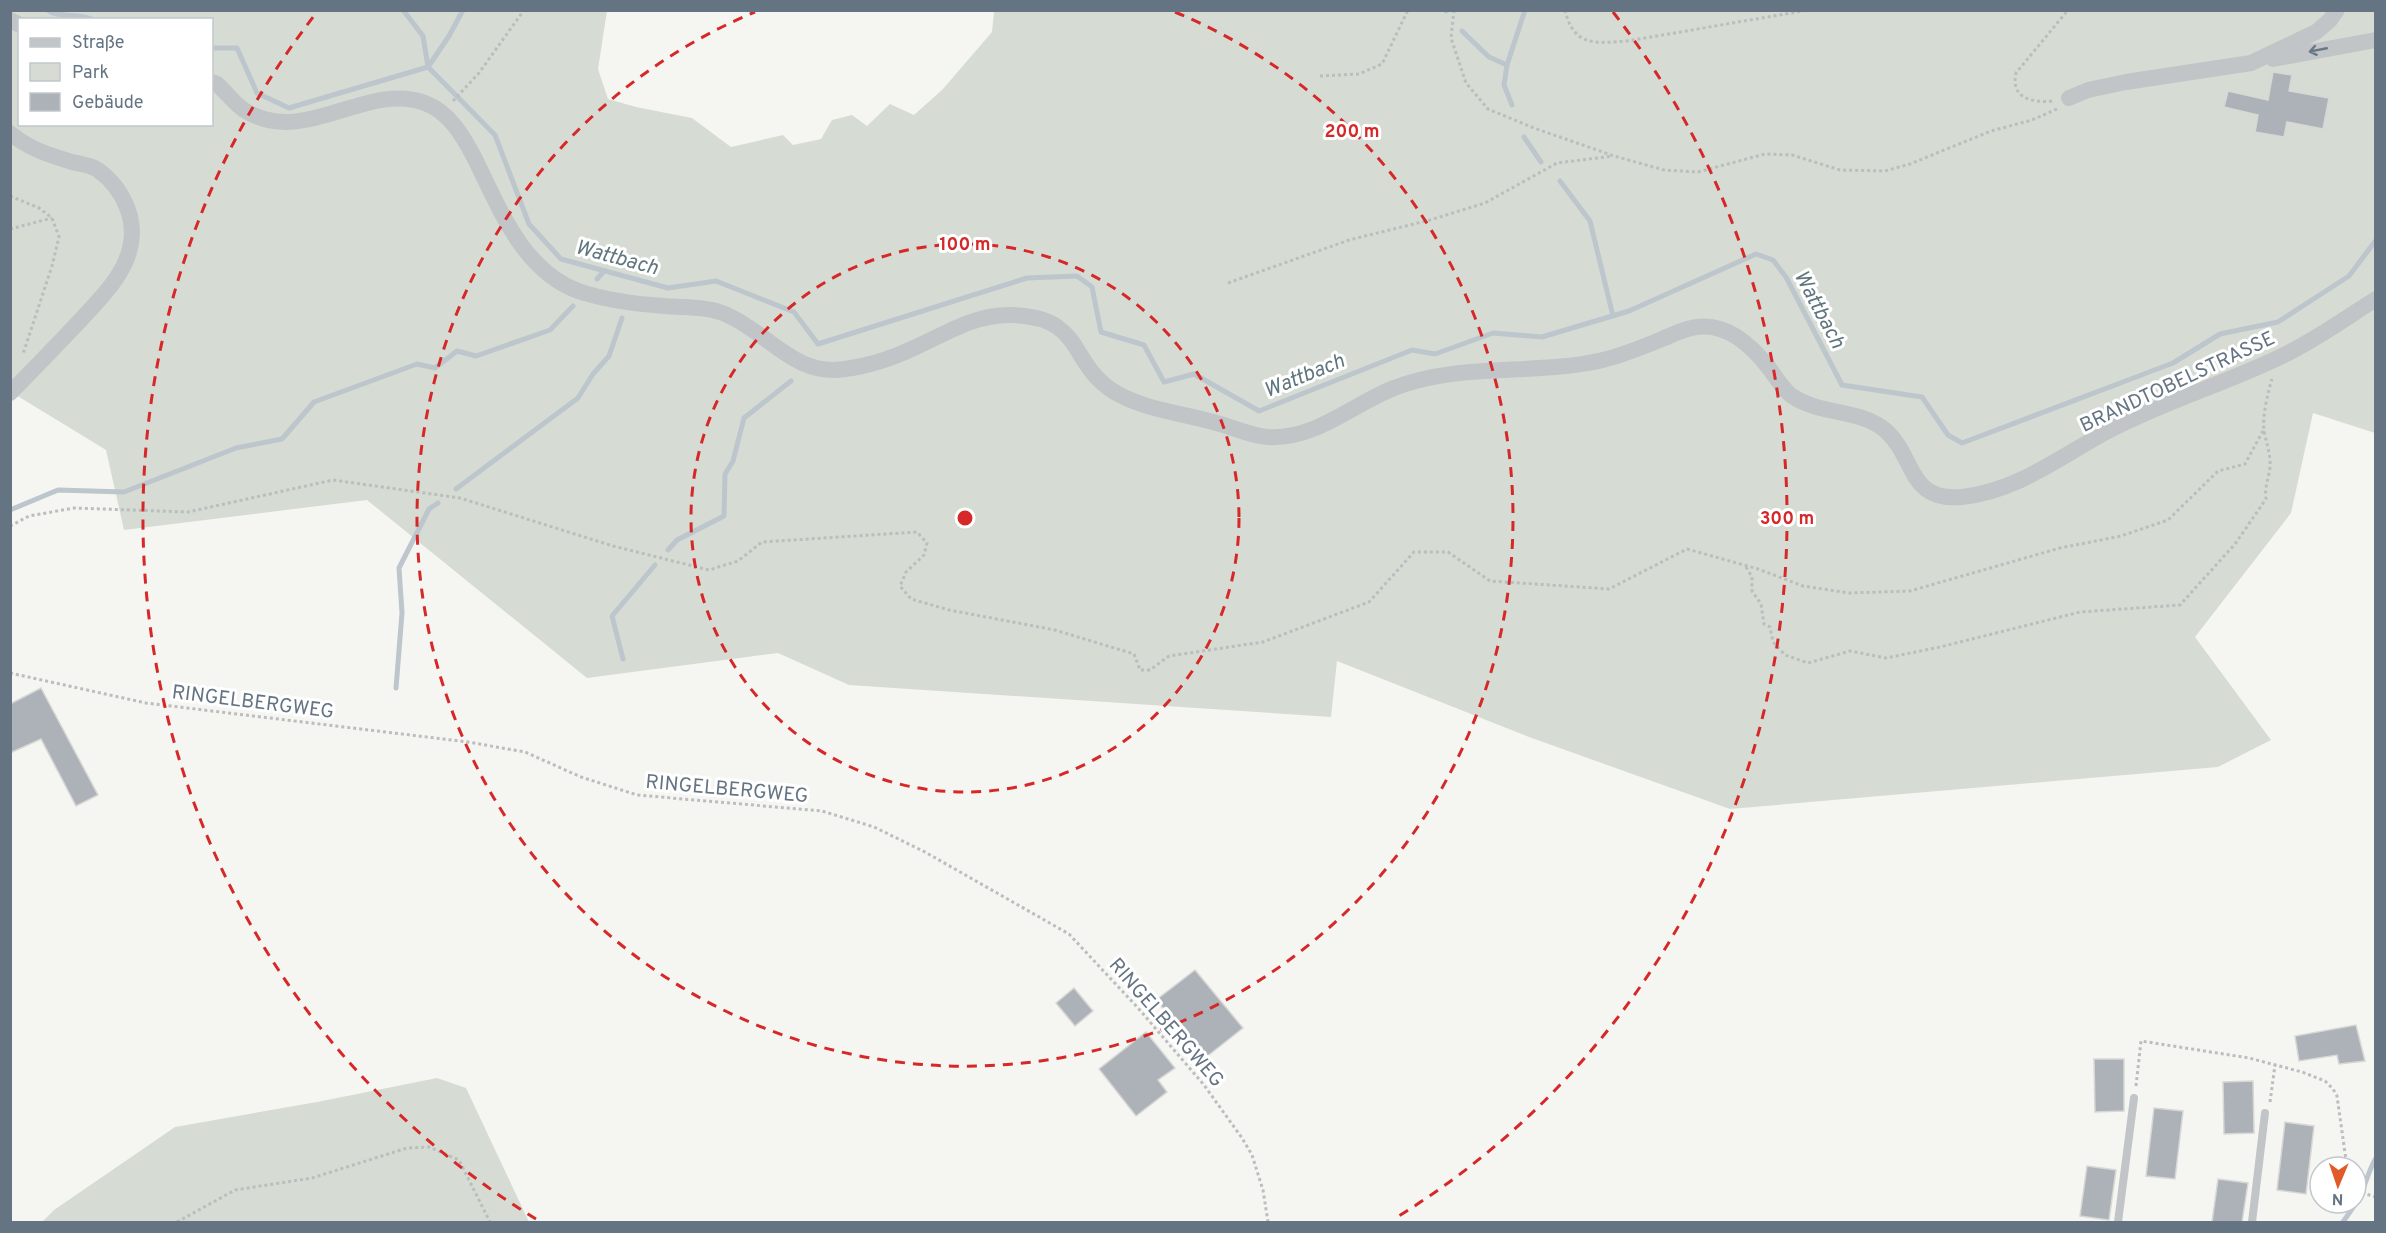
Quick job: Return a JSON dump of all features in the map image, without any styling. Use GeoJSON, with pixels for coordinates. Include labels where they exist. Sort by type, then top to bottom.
{"type":"FeatureCollection","features":[{"type":"Feature","properties":{"kind":"street"},"geometry":{"type":"LineString","coordinates":[[2251,63],[2316,32],[2330,20],[2337,10]]}},
{"type":"Feature","properties":{"kind":"street"},"geometry":{"type":"LineString","coordinates":[[2069,98],[2088,90],[2126,82],[2251,63],[2376,39]]}},
{"type":"Feature","properties":{"kind":"street","name":"BRANDTOBELSTRASSE"},"geometry":{"type":"LineString","coordinates":[[213,82],[245,111],[278,122],[308,122],[382,100],[403,99],[425,103],[443,112],[463,137],[524,250],[552,278],[577,290],[612,300],[717,310],[747,325],[806,367],[841,370],[859,366],[910,350],[981,317],[1012,315],[1044,319],[1064,331],[1101,382],[1120,395],[1142,404],[1269,437],[1294,434],[1318,427],[1394,388],[1443,375],[1569,366],[1606,359],[1700,326],[1730,332],[1756,352],[1789,394],[1822,410],[1879,424],[1898,444],[1913,477],[1928,493],[1958,498],[1992,490],[2028,477],[2110,430],[2280,357],[2320,336],[2376,299]]}},
{"type":"Feature","properties":{"kind":"street"},"geometry":{"type":"LineString","coordinates":[[10,133],[22,144],[42,153],[95,168],[112,181],[125,201],[131,220],[132,243],[126,264],[110,287],[10,393]]}},
{"type":"Feature","properties":{"kind":"lane"},"geometry":{"type":"LineString","coordinates":[[2118,1222],[2134,1098]]}},
{"type":"Feature","properties":{"kind":"lane"},"geometry":{"type":"LineString","coordinates":[[2252,1222],[2265,1113]]}},
{"type":"Feature","properties":{"kind":"path"},"geometry":{"type":"LineString","coordinates":[[451,104],[479,74],[524,10]]}},
{"type":"Feature","properties":{"kind":"path"},"geometry":{"type":"LineString","coordinates":[[1320,76],[1359,74],[1382,64],[1408,10]]}},
{"type":"Feature","properties":{"kind":"path"},"geometry":{"type":"LineString","coordinates":[[1454,10],[1451,38],[1466,83],[1488,109],[1614,156],[1664,170],[1698,172],[1765,154],[1792,155],[1840,170],[1885,171],[1910,164],[1992,131],[2032,120],[2058,109],[2069,98]]}},
{"type":"Feature","properties":{"kind":"path"},"geometry":{"type":"LineString","coordinates":[[1565,10],[1569,25],[1581,39],[1599,43],[1627,41],[1809,10]]}},
{"type":"Feature","properties":{"kind":"path"},"geometry":{"type":"LineString","coordinates":[[2068,10],[2016,73],[2014,84],[2018,93],[2031,100],[2048,101],[2069,98]]}},
{"type":"Feature","properties":{"kind":"path"},"geometry":{"type":"LineString","coordinates":[[1228,283],[1349,240],[1430,220],[1485,203],[1557,163],[1614,156]]}},
{"type":"Feature","properties":{"kind":"path"},"geometry":{"type":"LineString","coordinates":[[10,196],[39,208],[52,218],[59,237],[32,331],[19,362]]}},
{"type":"Feature","properties":{"kind":"path"},"geometry":{"type":"LineString","coordinates":[[10,229],[52,218]]}},
{"type":"Feature","properties":{"kind":"path"},"geometry":{"type":"LineString","coordinates":[[1745,566],[1752,577],[1752,591],[1761,604],[1764,624],[1770,627],[1773,642],[1785,655],[1808,663],[1850,651],[1886,658],[1971,640],[2080,612],[2180,605],[2235,544],[2266,499],[2265,491],[2270,466],[2269,446],[2264,429],[2268,390],[2280,357]]}},
{"type":"Feature","properties":{"kind":"path"},"geometry":{"type":"LineString","coordinates":[[10,526],[29,516],[74,508],[188,512],[333,480],[460,498],[613,546],[709,570],[738,561],[762,542],[917,532],[927,543],[924,555],[906,572],[900,586],[911,599],[949,610],[1055,630],[1134,654],[1140,670],[1150,669],[1169,656],[1263,642],[1369,602],[1414,552],[1448,552],[1490,581],[1609,590],[1687,549],[1803,586],[1849,593],[1910,591],[2060,548],[2121,536],[2168,520],[2218,471],[2245,464],[2264,429]]}},
{"type":"Feature","properties":{"kind":"path","name":"RINGELBERGWEG"},"geometry":{"type":"LineString","coordinates":[[10,673],[146,703],[468,742],[525,752],[580,777],[637,795],[822,811],[874,827],[925,852],[1069,934],[1204,1084],[1242,1138],[1263,1191],[1268,1222]]}},
{"type":"Feature","properties":{"kind":"path"},"geometry":{"type":"LineString","coordinates":[[2134,1098],[2141,1041],[2212,1051],[2275,1065],[2318,1077],[2333,1089],[2338,1102],[2345,1155]]}},
{"type":"Feature","properties":{"kind":"path"},"geometry":{"type":"LineString","coordinates":[[2265,1113],[2269,1110],[2275,1065]]}},
{"type":"Feature","properties":{"kind":"path"},"geometry":{"type":"LineString","coordinates":[[177,1222],[235,1190],[312,1178],[407,1148],[429,1147],[459,1160],[490,1222]]}},
{"type":"Feature","properties":{"kind":"green space"},"geometry":{"type":"Polygon","coordinates":[[[10,11],[607,11],[598,69],[608,99],[692,118],[731,147],[783,135],[793,145],[821,139],[832,120],[852,115],[867,126],[890,104],[914,115],[943,89],[992,32],[994,11],[2375,11],[2375,433],[2313,413],[2291,513],[2195,637],[2271,740],[2218,767],[1730,809],[1529,737],[1337,661],[1331,717],[849,685],[778,653],[587,678],[367,500],[124,530],[106,450],[11,392],[10,11]]]}},
{"type":"Feature","properties":{"kind":"green space"},"geometry":{"type":"Polygon","coordinates":[[[437,1078],[466,1088],[529,1222],[42,1222],[54,1210],[175,1127],[437,1078]]]}},
{"type":"Feature","properties":{"kind":"building"},"geometry":{"type":"Polygon","coordinates":[[[2273,72],[2292,75],[2289,91],[2329,98],[2323,129],[2287,122],[2284,137],[2255,132],[2258,115],[2224,107],[2228,91],[2268,100],[2273,72]]]}},
{"type":"Feature","properties":{"kind":"building"},"geometry":{"type":"Polygon","coordinates":[[[41,688],[98,795],[76,806],[41,739],[10,753],[10,704],[41,688]]]}},
{"type":"Feature","properties":{"kind":"building"},"geometry":{"type":"Polygon","coordinates":[[[1195,970],[1243,1028],[1205,1058],[1156,1000],[1195,970]]]}},
{"type":"Feature","properties":{"kind":"building"},"geometry":{"type":"Polygon","coordinates":[[[1074,988],[1093,1011],[1075,1026],[1056,1003],[1074,988]]]}},
{"type":"Feature","properties":{"kind":"building"},"geometry":{"type":"Polygon","coordinates":[[[2356,1025],[2365,1061],[2339,1064],[2337,1055],[2299,1061],[2295,1036],[2356,1025]]]}},
{"type":"Feature","properties":{"kind":"building"},"geometry":{"type":"Polygon","coordinates":[[[1146,1032],[1175,1068],[1158,1080],[1167,1092],[1136,1116],[1099,1069],[1146,1032]]]}},
{"type":"Feature","properties":{"kind":"building"},"geometry":{"type":"Polygon","coordinates":[[[2094,1059],[2124,1059],[2124,1111],[2095,1112],[2094,1059]]]}},
{"type":"Feature","properties":{"kind":"building"},"geometry":{"type":"Polygon","coordinates":[[[2253,1081],[2254,1133],[2224,1134],[2223,1082],[2253,1081]]]}},
{"type":"Feature","properties":{"kind":"building"},"geometry":{"type":"Polygon","coordinates":[[[2154,1108],[2183,1111],[2175,1179],[2146,1176],[2154,1108]]]}},
{"type":"Feature","properties":{"kind":"building"},"geometry":{"type":"Polygon","coordinates":[[[2285,1122],[2314,1126],[2311,1155],[2308,1155],[2306,1194],[2277,1190],[2285,1122]]]}},
{"type":"Feature","properties":{"kind":"building"},"geometry":{"type":"Polygon","coordinates":[[[2087,1166],[2116,1170],[2109,1220],[2080,1216],[2087,1166]]]}},
{"type":"Feature","properties":{"kind":"building"},"geometry":{"type":"Polygon","coordinates":[[[2218,1179],[2248,1183],[2242,1222],[2212,1222],[2218,1179]]]}},
{"type":"Feature","properties":{"kind":"waterway","name":"Wattbach"},"geometry":{"type":"LineString","coordinates":[[47,10],[52,13],[88,18]]}},
{"type":"Feature","properties":{"kind":"waterway"},"geometry":{"type":"LineString","coordinates":[[403,10],[423,36],[428,67]]}},
{"type":"Feature","properties":{"kind":"waterway"},"geometry":{"type":"LineString","coordinates":[[428,67],[463,10]]}},
{"type":"Feature","properties":{"kind":"waterway"},"geometry":{"type":"LineString","coordinates":[[1512,105],[1504,85],[1507,65],[1525,10]]}},
{"type":"Feature","properties":{"kind":"waterway"},"geometry":{"type":"LineString","coordinates":[[1462,31],[1489,57],[1507,65]]}},
{"type":"Feature","properties":{"kind":"waterway","name":"Wattbach"},"geometry":{"type":"LineString","coordinates":[[213,48],[237,48],[257,93],[289,108],[428,67],[495,135],[529,224],[561,259],[668,288],[716,281],[794,312],[818,344],[1027,278],[1077,276],[1092,287],[1101,332],[1144,345],[1164,382],[1194,374],[1259,411],[1412,350],[1435,354],[1493,333],[1542,337],[1629,311],[1756,254],[1773,260],[1786,277],[1842,385],[1922,397],[1948,435],[1962,443],[2173,363],[2220,334],[2278,322],[2349,276],[2376,240]]}},
{"type":"Feature","properties":{"kind":"waterway"},"geometry":{"type":"LineString","coordinates":[[1524,137],[1541,162]]}},
{"type":"Feature","properties":{"kind":"waterway"},"geometry":{"type":"LineString","coordinates":[[1560,181],[1590,221],[1613,316]]}},
{"type":"Feature","properties":{"kind":"waterway"},"geometry":{"type":"LineString","coordinates":[[597,279],[604,271]]}},
{"type":"Feature","properties":{"kind":"waterway"},"geometry":{"type":"LineString","coordinates":[[10,510],[58,490],[124,492],[236,448],[282,439],[314,402],[417,364],[435,368],[457,351],[476,356],[550,330],[573,306]]}},
{"type":"Feature","properties":{"kind":"waterway"},"geometry":{"type":"LineString","coordinates":[[456,489],[578,398],[593,374],[609,356],[622,318]]}},
{"type":"Feature","properties":{"kind":"waterway"},"geometry":{"type":"LineString","coordinates":[[668,550],[677,540],[724,516],[725,474],[733,461],[744,418],[791,381]]}},
{"type":"Feature","properties":{"kind":"waterway"},"geometry":{"type":"LineString","coordinates":[[396,688],[402,613],[399,568],[429,509],[438,503]]}},
{"type":"Feature","properties":{"kind":"waterway"},"geometry":{"type":"LineString","coordinates":[[623,659],[612,616],[655,565]]}},
{"type":"Feature","properties":{"kind":"waterway"},"geometry":{"type":"LineString","coordinates":[[2368,1175],[2376,1158]]}},
{"type":"Feature","properties":{"kind":"waterway"},"geometry":{"type":"LineString","coordinates":[[2343,1222],[2348,1215]]}}]}
